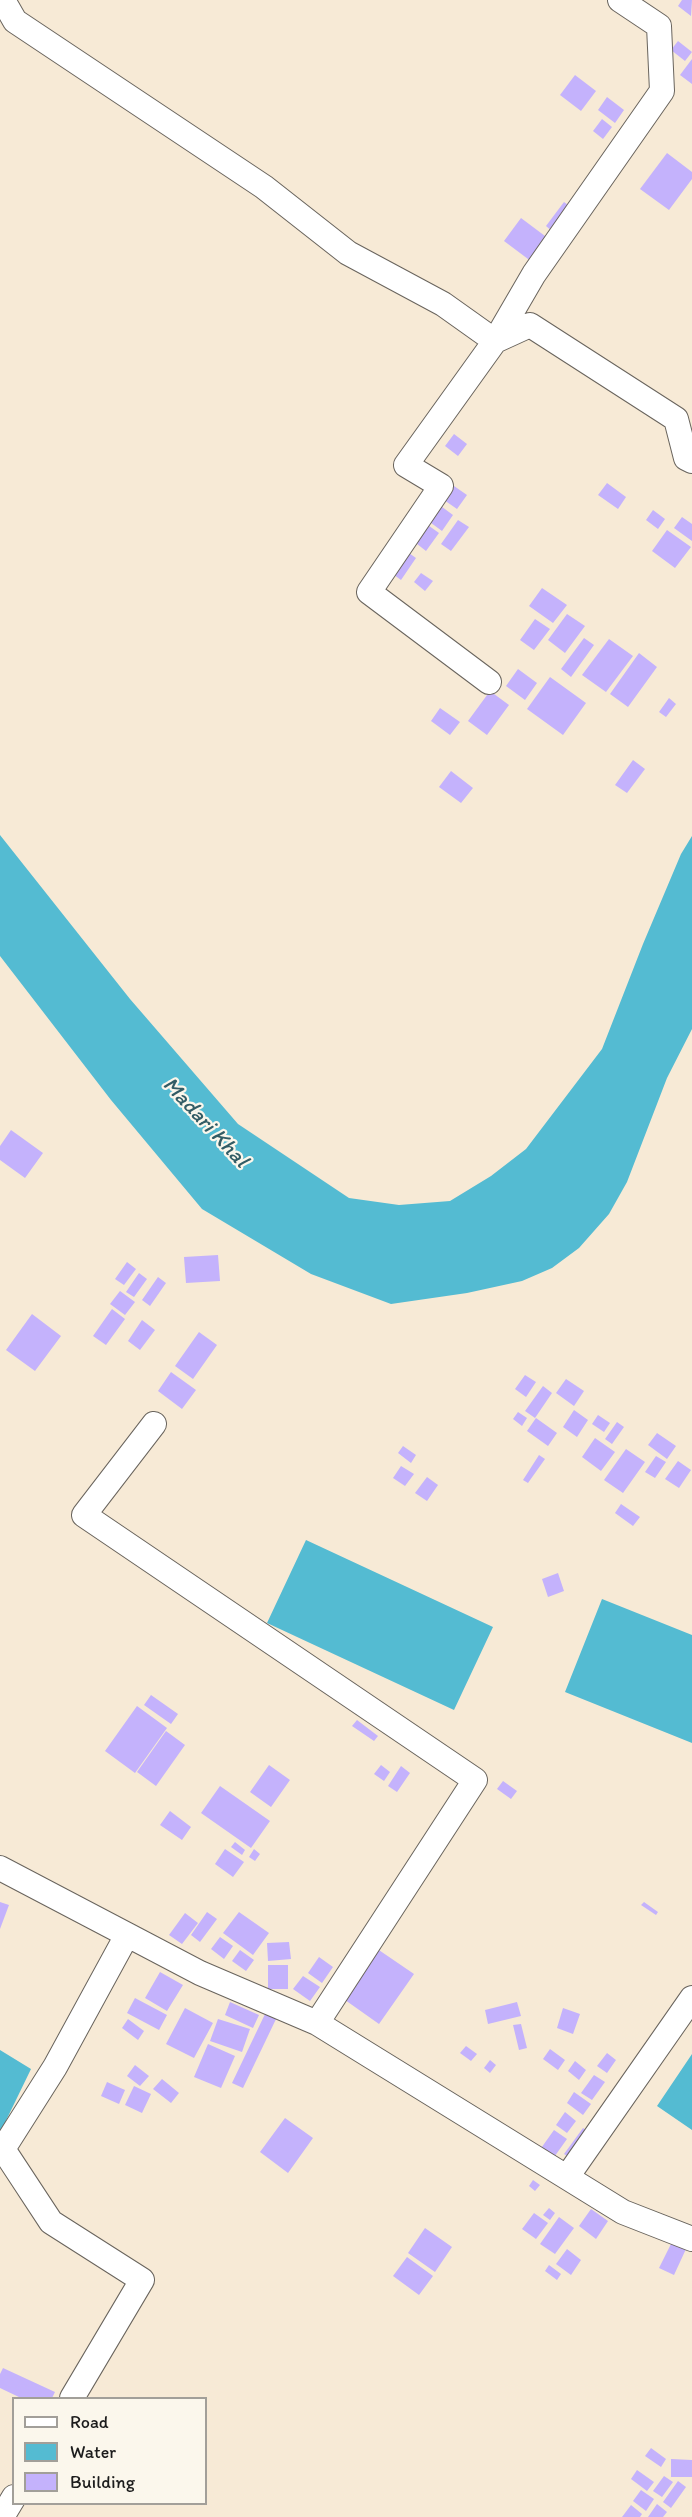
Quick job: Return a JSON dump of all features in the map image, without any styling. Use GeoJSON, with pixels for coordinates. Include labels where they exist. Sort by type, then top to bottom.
{"type":"FeatureCollection","features":[{"type":"Feature","properties":{"kind":"street"},"geometry":{"type":"LineString","coordinates":[[3,0],[15,21],[264,187],[348,253],[443,304],[495,341]]}},
{"type":"Feature","properties":{"kind":"street"},"geometry":{"type":"LineString","coordinates":[[489,682],[369,592],[441,486],[406,465],[495,341],[534,274],[662,91],[659,26],[620,0]]}},
{"type":"Feature","properties":{"kind":"street"},"geometry":{"type":"LineString","coordinates":[[495,341],[530,325],[676,420],[686,458],[692,461]]}},
{"type":"Feature","properties":{"kind":"street"},"geometry":{"type":"LineString","coordinates":[[154,1424],[84,1515],[475,1780],[317,2024]]}},
{"type":"Feature","properties":{"kind":"street"},"geometry":{"type":"LineString","coordinates":[[0,1868],[200,1973],[317,2024],[623,2212],[692,2239]]}},
{"type":"Feature","properties":{"kind":"street"},"geometry":{"type":"LineString","coordinates":[[73,2397],[142,2280],[51,2222],[3,2149],[55,2067],[127,1935]]}},
{"type":"Feature","properties":{"kind":"street"},"geometry":{"type":"LineString","coordinates":[[567,2177],[692,1998]]}},
{"type":"Feature","properties":{"kind":"street"},"geometry":{"type":"LineString","coordinates":[[2,2517],[12,2500]]}},
{"type":"Feature","properties":{"kind":"water","name":"Madari Khal"},"geometry":{"type":"Polygon","coordinates":[[[0,835],[130,999],[238,1124],[349,1198],[399,1205],[450,1201],[491,1176],[526,1149],[602,1049],[681,854],[692,836],[692,1029],[667,1078],[627,1182],[609,1214],[579,1248],[552,1268],[522,1281],[467,1293],[391,1304],[311,1274],[202,1209],[111,1100],[0,956],[0,835]]]}},
{"type":"Feature","properties":{"kind":"water"},"geometry":{"type":"Polygon","coordinates":[[[306,1540],[493,1627],[454,1710],[267,1623],[306,1540]]]}},
{"type":"Feature","properties":{"kind":"water"},"geometry":{"type":"Polygon","coordinates":[[[602,1599],[692,1635],[692,1743],[565,1692],[602,1599]]]}},
{"type":"Feature","properties":{"kind":"water"},"geometry":{"type":"Polygon","coordinates":[[[0,2050],[31,2069],[0,2133],[0,2050]]]}},
{"type":"Feature","properties":{"kind":"water"},"geometry":{"type":"Polygon","coordinates":[[[692,2054],[692,2130],[657,2106],[692,2054]]]}},
{"type":"Feature","properties":{"kind":"building"},"geometry":{"type":"Polygon","coordinates":[[[682,0],[692,0],[691,16],[678,6],[682,0]]]}},
{"type":"Feature","properties":{"kind":"building"},"geometry":{"type":"Polygon","coordinates":[[[678,41],[692,52],[685,61],[671,50],[678,41]]]}},
{"type":"Feature","properties":{"kind":"building"},"geometry":{"type":"Polygon","coordinates":[[[692,59],[692,84],[680,75],[692,59]]]}},
{"type":"Feature","properties":{"kind":"building"},"geometry":{"type":"Polygon","coordinates":[[[575,75],[596,91],[581,111],[560,95],[575,75]]]}},
{"type":"Feature","properties":{"kind":"building"},"geometry":{"type":"Polygon","coordinates":[[[607,97],[624,110],[615,123],[598,110],[607,97]]]}},
{"type":"Feature","properties":{"kind":"building"},"geometry":{"type":"Polygon","coordinates":[[[602,119],[612,127],[603,139],[593,131],[602,119]]]}},
{"type":"Feature","properties":{"kind":"building"},"geometry":{"type":"Polygon","coordinates":[[[667,153],[692,172],[692,179],[669,210],[640,189],[667,153]]]}},
{"type":"Feature","properties":{"kind":"building"},"geometry":{"type":"Polygon","coordinates":[[[564,202],[572,208],[553,232],[546,226],[564,202]]]}},
{"type":"Feature","properties":{"kind":"building"},"geometry":{"type":"Polygon","coordinates":[[[521,218],[549,239],[532,262],[504,241],[521,218]]]}},
{"type":"Feature","properties":{"kind":"building"},"geometry":{"type":"Polygon","coordinates":[[[454,434],[467,444],[458,456],[445,446],[454,434]]]}},
{"type":"Feature","properties":{"kind":"building"},"geometry":{"type":"Polygon","coordinates":[[[607,483],[626,497],[618,509],[598,495],[607,483]]]}},
{"type":"Feature","properties":{"kind":"building"},"geometry":{"type":"Polygon","coordinates":[[[454,486],[467,495],[457,509],[444,500],[454,486]]]}},
{"type":"Feature","properties":{"kind":"building"},"geometry":{"type":"Polygon","coordinates":[[[434,501],[453,515],[442,531],[423,517],[434,501]]]}},
{"type":"Feature","properties":{"kind":"building"},"geometry":{"type":"Polygon","coordinates":[[[653,510],[665,519],[658,529],[646,520],[653,510]]]}},
{"type":"Feature","properties":{"kind":"building"},"geometry":{"type":"Polygon","coordinates":[[[682,517],[692,524],[692,541],[674,528],[682,517]]]}},
{"type":"Feature","properties":{"kind":"building"},"geometry":{"type":"Polygon","coordinates":[[[458,520],[469,527],[451,551],[441,544],[458,520]]]}},
{"type":"Feature","properties":{"kind":"building"},"geometry":{"type":"Polygon","coordinates":[[[425,523],[439,533],[426,551],[412,540],[425,523]]]}},
{"type":"Feature","properties":{"kind":"building"},"geometry":{"type":"Polygon","coordinates":[[[667,530],[691,547],[675,568],[652,551],[667,530]]]}},
{"type":"Feature","properties":{"kind":"building"},"geometry":{"type":"Polygon","coordinates":[[[406,551],[416,558],[401,580],[390,572],[406,551]]]}},
{"type":"Feature","properties":{"kind":"building"},"geometry":{"type":"Polygon","coordinates":[[[421,573],[433,581],[425,591],[414,582],[421,573]]]}},
{"type":"Feature","properties":{"kind":"building"},"geometry":{"type":"Polygon","coordinates":[[[542,588],[567,605],[553,623],[529,606],[542,588]]]}},
{"type":"Feature","properties":{"kind":"building"},"geometry":{"type":"Polygon","coordinates":[[[567,614],[585,626],[565,653],[548,640],[567,614]]]}},
{"type":"Feature","properties":{"kind":"building"},"geometry":{"type":"Polygon","coordinates":[[[535,619],[550,629],[534,650],[520,640],[535,619]]]}},
{"type":"Feature","properties":{"kind":"building"},"geometry":{"type":"Polygon","coordinates":[[[584,638],[594,645],[571,677],[561,669],[584,638]]]}},
{"type":"Feature","properties":{"kind":"building"},"geometry":{"type":"Polygon","coordinates":[[[609,639],[633,656],[606,692],[582,675],[609,639]]]}},
{"type":"Feature","properties":{"kind":"building"},"geometry":{"type":"Polygon","coordinates":[[[639,653],[657,667],[628,707],[610,694],[639,653]]]}},
{"type":"Feature","properties":{"kind":"building"},"geometry":{"type":"Polygon","coordinates":[[[518,669],[537,683],[525,700],[506,686],[518,669]]]}},
{"type":"Feature","properties":{"kind":"building"},"geometry":{"type":"Polygon","coordinates":[[[550,677],[586,703],[563,735],[527,709],[550,677]]]}},
{"type":"Feature","properties":{"kind":"building"},"geometry":{"type":"Polygon","coordinates":[[[490,691],[509,705],[487,735],[468,721],[490,691]]]}},
{"type":"Feature","properties":{"kind":"building"},"geometry":{"type":"Polygon","coordinates":[[[669,698],[676,704],[666,717],[659,712],[669,698]]]}},
{"type":"Feature","properties":{"kind":"building"},"geometry":{"type":"Polygon","coordinates":[[[440,708],[460,722],[450,735],[431,721],[440,708]]]}},
{"type":"Feature","properties":{"kind":"building"},"geometry":{"type":"Polygon","coordinates":[[[633,760],[645,769],[627,793],[615,785],[633,760]]]}},
{"type":"Feature","properties":{"kind":"building"},"geometry":{"type":"Polygon","coordinates":[[[451,771],[473,788],[461,803],[439,787],[451,771]]]}},
{"type":"Feature","properties":{"kind":"building"},"geometry":{"type":"Polygon","coordinates":[[[11,1130],[43,1153],[25,1178],[0,1160],[0,1146],[11,1130]]]}},
{"type":"Feature","properties":{"kind":"building"},"geometry":{"type":"Polygon","coordinates":[[[218,1255],[220,1281],[186,1283],[184,1257],[218,1255]]]}},
{"type":"Feature","properties":{"kind":"building"},"geometry":{"type":"Polygon","coordinates":[[[127,1262],[136,1269],[124,1285],[115,1279],[127,1262]]]}},
{"type":"Feature","properties":{"kind":"building"},"geometry":{"type":"Polygon","coordinates":[[[139,1273],[147,1279],[134,1297],[126,1292],[139,1273]]]}},
{"type":"Feature","properties":{"kind":"building"},"geometry":{"type":"Polygon","coordinates":[[[158,1277],[166,1283],[150,1306],[142,1300],[158,1277]]]}},
{"type":"Feature","properties":{"kind":"building"},"geometry":{"type":"Polygon","coordinates":[[[120,1291],[135,1302],[125,1315],[110,1304],[120,1291]]]}},
{"type":"Feature","properties":{"kind":"building"},"geometry":{"type":"Polygon","coordinates":[[[112,1309],[125,1319],[106,1345],[93,1336],[112,1309]]]}},
{"type":"Feature","properties":{"kind":"building"},"geometry":{"type":"Polygon","coordinates":[[[32,1314],[61,1336],[35,1371],[6,1350],[32,1314]]]}},
{"type":"Feature","properties":{"kind":"building"},"geometry":{"type":"Polygon","coordinates":[[[142,1320],[155,1330],[140,1350],[128,1341],[142,1320]]]}},
{"type":"Feature","properties":{"kind":"building"},"geometry":{"type":"Polygon","coordinates":[[[199,1332],[217,1345],[193,1379],[175,1366],[199,1332]]]}},
{"type":"Feature","properties":{"kind":"building"},"geometry":{"type":"Polygon","coordinates":[[[171,1372],[196,1390],[182,1409],[158,1391],[171,1372]]]}},
{"type":"Feature","properties":{"kind":"building"},"geometry":{"type":"Polygon","coordinates":[[[525,1375],[536,1382],[526,1397],[515,1389],[525,1375]]]}},
{"type":"Feature","properties":{"kind":"building"},"geometry":{"type":"Polygon","coordinates":[[[566,1379],[584,1391],[574,1406],[556,1393],[566,1379]]]}},
{"type":"Feature","properties":{"kind":"building"},"geometry":{"type":"Polygon","coordinates":[[[543,1386],[552,1393],[535,1418],[525,1411],[543,1386]]]}},
{"type":"Feature","properties":{"kind":"building"},"geometry":{"type":"Polygon","coordinates":[[[574,1410],[588,1420],[577,1437],[563,1427],[574,1410]]]}},
{"type":"Feature","properties":{"kind":"building"},"geometry":{"type":"Polygon","coordinates":[[[518,1412],[527,1418],[522,1426],[513,1419],[518,1412]]]}},
{"type":"Feature","properties":{"kind":"building"},"geometry":{"type":"Polygon","coordinates":[[[598,1415],[610,1423],[604,1432],[592,1424],[598,1415]]]}},
{"type":"Feature","properties":{"kind":"building"},"geometry":{"type":"Polygon","coordinates":[[[536,1418],[557,1433],[548,1446],[527,1431],[536,1418]]]}},
{"type":"Feature","properties":{"kind":"building"},"geometry":{"type":"Polygon","coordinates":[[[617,1422],[624,1427],[612,1444],[605,1439],[617,1422]]]}},
{"type":"Feature","properties":{"kind":"building"},"geometry":{"type":"Polygon","coordinates":[[[657,1433],[676,1446],[667,1459],[648,1445],[657,1433]]]}},
{"type":"Feature","properties":{"kind":"building"},"geometry":{"type":"Polygon","coordinates":[[[595,1438],[615,1452],[601,1471],[582,1457],[595,1438]]]}},
{"type":"Feature","properties":{"kind":"building"},"geometry":{"type":"Polygon","coordinates":[[[403,1446],[416,1455],[411,1463],[398,1453],[403,1446]]]}},
{"type":"Feature","properties":{"kind":"building"},"geometry":{"type":"Polygon","coordinates":[[[626,1449],[645,1462],[623,1493],[604,1480],[626,1449]]]}},
{"type":"Feature","properties":{"kind":"building"},"geometry":{"type":"Polygon","coordinates":[[[539,1455],[545,1459],[528,1483],[523,1480],[539,1455]]]}},
{"type":"Feature","properties":{"kind":"building"},"geometry":{"type":"Polygon","coordinates":[[[656,1456],[666,1462],[655,1478],[645,1472],[656,1456]]]}},
{"type":"Feature","properties":{"kind":"building"},"geometry":{"type":"Polygon","coordinates":[[[678,1461],[691,1470],[679,1488],[665,1479],[678,1461]]]}},
{"type":"Feature","properties":{"kind":"building"},"geometry":{"type":"Polygon","coordinates":[[[401,1466],[414,1474],[405,1486],[393,1478],[401,1466]]]}},
{"type":"Feature","properties":{"kind":"building"},"geometry":{"type":"Polygon","coordinates":[[[427,1477],[438,1485],[427,1501],[415,1493],[427,1477]]]}},
{"type":"Feature","properties":{"kind":"building"},"geometry":{"type":"Polygon","coordinates":[[[621,1504],[640,1517],[633,1526],[615,1513],[621,1504]]]}},
{"type":"Feature","properties":{"kind":"building"},"geometry":{"type":"Polygon","coordinates":[[[558,1573],[564,1591],[548,1597],[542,1579],[558,1573]]]}},
{"type":"Feature","properties":{"kind":"building"},"geometry":{"type":"Polygon","coordinates":[[[151,1695],[178,1714],[171,1724],[144,1705],[151,1695]]]}},
{"type":"Feature","properties":{"kind":"building"},"geometry":{"type":"Polygon","coordinates":[[[137,1706],[167,1728],[135,1773],[105,1751],[137,1706]]]}},
{"type":"Feature","properties":{"kind":"building"},"geometry":{"type":"Polygon","coordinates":[[[357,1720],[378,1736],[374,1741],[352,1726],[357,1720]]]}},
{"type":"Feature","properties":{"kind":"building"},"geometry":{"type":"Polygon","coordinates":[[[166,1731],[185,1745],[156,1786],[137,1772],[166,1731]]]}},
{"type":"Feature","properties":{"kind":"building"},"geometry":{"type":"Polygon","coordinates":[[[269,1765],[290,1780],[271,1807],[250,1792],[269,1765]]]}},
{"type":"Feature","properties":{"kind":"building"},"geometry":{"type":"Polygon","coordinates":[[[381,1765],[390,1772],[384,1781],[374,1774],[381,1765]]]}},
{"type":"Feature","properties":{"kind":"building"},"geometry":{"type":"Polygon","coordinates":[[[401,1766],[410,1773],[397,1792],[388,1786],[401,1766]]]}},
{"type":"Feature","properties":{"kind":"building"},"geometry":{"type":"Polygon","coordinates":[[[503,1781],[517,1791],[511,1799],[497,1789],[503,1781]]]}},
{"type":"Feature","properties":{"kind":"building"},"geometry":{"type":"Polygon","coordinates":[[[220,1786],[270,1821],[251,1848],[201,1813],[220,1786]]]}},
{"type":"Feature","properties":{"kind":"building"},"geometry":{"type":"Polygon","coordinates":[[[170,1811],[191,1827],[182,1840],[160,1825],[170,1811]]]}},
{"type":"Feature","properties":{"kind":"building"},"geometry":{"type":"Polygon","coordinates":[[[235,1842],[245,1850],[242,1855],[231,1847],[235,1842]]]}},
{"type":"Feature","properties":{"kind":"building"},"geometry":{"type":"Polygon","coordinates":[[[225,1849],[244,1862],[233,1877],[215,1864],[225,1849]]]}},
{"type":"Feature","properties":{"kind":"building"},"geometry":{"type":"Polygon","coordinates":[[[254,1849],[260,1854],[255,1861],[249,1857],[254,1849]]]}},
{"type":"Feature","properties":{"kind":"building"},"geometry":{"type":"Polygon","coordinates":[[[0,1902],[9,1905],[0,1929],[0,1902]]]}},
{"type":"Feature","properties":{"kind":"building"},"geometry":{"type":"Polygon","coordinates":[[[644,1902],[658,1912],[656,1915],[641,1905],[644,1902]]]}},
{"type":"Feature","properties":{"kind":"building"},"geometry":{"type":"Polygon","coordinates":[[[207,1912],[217,1919],[200,1942],[191,1935],[207,1912]]]}},
{"type":"Feature","properties":{"kind":"building"},"geometry":{"type":"Polygon","coordinates":[[[239,1912],[269,1933],[253,1955],[223,1933],[239,1912]]]}},
{"type":"Feature","properties":{"kind":"building"},"geometry":{"type":"Polygon","coordinates":[[[185,1913],[198,1923],[182,1944],[169,1935],[185,1913]]]}},
{"type":"Feature","properties":{"kind":"building"},"geometry":{"type":"Polygon","coordinates":[[[220,1937],[233,1946],[224,1959],[211,1949],[220,1937]]]}},
{"type":"Feature","properties":{"kind":"building"},"geometry":{"type":"Polygon","coordinates":[[[289,1942],[291,1959],[268,1961],[267,1943],[289,1942]]]}},
{"type":"Feature","properties":{"kind":"building"},"geometry":{"type":"Polygon","coordinates":[[[373,1946],[414,1974],[379,2024],[338,1995],[373,1946]]]}},
{"type":"Feature","properties":{"kind":"building"},"geometry":{"type":"Polygon","coordinates":[[[240,1950],[254,1960],[246,1971],[232,1961],[240,1950]]]}},
{"type":"Feature","properties":{"kind":"building"},"geometry":{"type":"Polygon","coordinates":[[[319,1957],[333,1967],[322,1983],[308,1973],[319,1957]]]}},
{"type":"Feature","properties":{"kind":"building"},"geometry":{"type":"Polygon","coordinates":[[[268,1965],[288,1965],[288,1989],[268,1989],[268,1965]]]}},
{"type":"Feature","properties":{"kind":"building"},"geometry":{"type":"Polygon","coordinates":[[[160,1972],[183,1985],[167,2011],[145,1998],[160,1972]]]}},
{"type":"Feature","properties":{"kind":"building"},"geometry":{"type":"Polygon","coordinates":[[[303,1976],[320,1987],[310,2001],[293,1989],[303,1976]]]}},
{"type":"Feature","properties":{"kind":"building"},"geometry":{"type":"Polygon","coordinates":[[[135,1998],[167,2015],[159,2030],[127,2013],[135,1998]]]}},
{"type":"Feature","properties":{"kind":"building"},"geometry":{"type":"Polygon","coordinates":[[[230,2002],[259,2015],[253,2028],[225,2015],[230,2002]]]}},
{"type":"Feature","properties":{"kind":"building"},"geometry":{"type":"Polygon","coordinates":[[[517,2002],[521,2016],[488,2024],[485,2010],[517,2002]]]}},
{"type":"Feature","properties":{"kind":"building"},"geometry":{"type":"Polygon","coordinates":[[[185,2008],[213,2023],[194,2058],[166,2044],[185,2008]]]}},
{"type":"Feature","properties":{"kind":"building"},"geometry":{"type":"Polygon","coordinates":[[[563,2008],[580,2014],[573,2034],[557,2028],[563,2008]]]}},
{"type":"Feature","properties":{"kind":"building"},"geometry":{"type":"Polygon","coordinates":[[[266,2012],[277,2017],[243,2088],[232,2083],[266,2012]]]}},
{"type":"Feature","properties":{"kind":"building"},"geometry":{"type":"Polygon","coordinates":[[[128,2019],[144,2031],[138,2040],[122,2028],[128,2019]]]}},
{"type":"Feature","properties":{"kind":"building"},"geometry":{"type":"Polygon","coordinates":[[[218,2019],[250,2029],[242,2052],[210,2041],[218,2019]]]}},
{"type":"Feature","properties":{"kind":"building"},"geometry":{"type":"Polygon","coordinates":[[[521,2024],[527,2048],[519,2050],[513,2025],[521,2024]]]}},
{"type":"Feature","properties":{"kind":"building"},"geometry":{"type":"Polygon","coordinates":[[[208,2044],[235,2056],[221,2088],[194,2077],[208,2044]]]}},
{"type":"Feature","properties":{"kind":"building"},"geometry":{"type":"Polygon","coordinates":[[[466,2046],[477,2054],[471,2061],[460,2053],[466,2046]]]}},
{"type":"Feature","properties":{"kind":"building"},"geometry":{"type":"Polygon","coordinates":[[[550,2049],[565,2060],[558,2070],[543,2059],[550,2049]]]}},
{"type":"Feature","properties":{"kind":"building"},"geometry":{"type":"Polygon","coordinates":[[[607,2053],[616,2060],[607,2073],[597,2066],[607,2053]]]}},
{"type":"Feature","properties":{"kind":"building"},"geometry":{"type":"Polygon","coordinates":[[[490,2060],[496,2065],[490,2073],[484,2068],[490,2060]]]}},
{"type":"Feature","properties":{"kind":"building"},"geometry":{"type":"Polygon","coordinates":[[[575,2061],[586,2070],[579,2080],[568,2071],[575,2061]]]}},
{"type":"Feature","properties":{"kind":"building"},"geometry":{"type":"Polygon","coordinates":[[[135,2065],[149,2076],[140,2086],[127,2076],[135,2065]]]}},
{"type":"Feature","properties":{"kind":"building"},"geometry":{"type":"Polygon","coordinates":[[[594,2075],[605,2082],[592,2100],[581,2093],[594,2075]]]}},
{"type":"Feature","properties":{"kind":"building"},"geometry":{"type":"Polygon","coordinates":[[[162,2079],[179,2093],[171,2103],[153,2089],[162,2079]]]}},
{"type":"Feature","properties":{"kind":"building"},"geometry":{"type":"Polygon","coordinates":[[[107,2082],[125,2090],[119,2104],[101,2096],[107,2082]]]}},
{"type":"Feature","properties":{"kind":"building"},"geometry":{"type":"Polygon","coordinates":[[[134,2086],[151,2094],[142,2113],[125,2105],[134,2086]]]}},
{"type":"Feature","properties":{"kind":"building"},"geometry":{"type":"Polygon","coordinates":[[[574,2092],[591,2104],[583,2115],[567,2103],[574,2092]]]}},
{"type":"Feature","properties":{"kind":"building"},"geometry":{"type":"Polygon","coordinates":[[[565,2112],[576,2121],[567,2133],[556,2125],[565,2112]]]}},
{"type":"Feature","properties":{"kind":"building"},"geometry":{"type":"Polygon","coordinates":[[[285,2118],[313,2138],[288,2173],[260,2152],[285,2118]]]}},
{"type":"Feature","properties":{"kind":"building"},"geometry":{"type":"Polygon","coordinates":[[[583,2128],[589,2132],[570,2158],[564,2154],[583,2128]]]}},
{"type":"Feature","properties":{"kind":"building"},"geometry":{"type":"Polygon","coordinates":[[[554,2130],[567,2139],[552,2160],[539,2151],[554,2130]]]}},
{"type":"Feature","properties":{"kind":"building"},"geometry":{"type":"Polygon","coordinates":[[[533,2180],[540,2185],[535,2191],[529,2186],[533,2180]]]}},
{"type":"Feature","properties":{"kind":"building"},"geometry":{"type":"Polygon","coordinates":[[[549,2208],[555,2213],[550,2220],[543,2215],[549,2208]]]}},
{"type":"Feature","properties":{"kind":"building"},"geometry":{"type":"Polygon","coordinates":[[[591,2209],[608,2221],[596,2239],[579,2226],[591,2209]]]}},
{"type":"Feature","properties":{"kind":"building"},"geometry":{"type":"Polygon","coordinates":[[[534,2213],[548,2223],[536,2239],[522,2229],[534,2213]]]}},
{"type":"Feature","properties":{"kind":"building"},"geometry":{"type":"Polygon","coordinates":[[[559,2217],[574,2228],[555,2254],[540,2244],[559,2217]]]}},
{"type":"Feature","properties":{"kind":"building"},"geometry":{"type":"Polygon","coordinates":[[[425,2228],[452,2247],[435,2272],[408,2253],[425,2228]]]}},
{"type":"Feature","properties":{"kind":"building"},"geometry":{"type":"Polygon","coordinates":[[[672,2242],[686,2249],[674,2275],[659,2268],[672,2242]]]}},
{"type":"Feature","properties":{"kind":"building"},"geometry":{"type":"Polygon","coordinates":[[[567,2249],[581,2260],[571,2275],[556,2264],[567,2249]]]}},
{"type":"Feature","properties":{"kind":"building"},"geometry":{"type":"Polygon","coordinates":[[[407,2257],[433,2276],[419,2295],[393,2276],[407,2257]]]}},
{"type":"Feature","properties":{"kind":"building"},"geometry":{"type":"Polygon","coordinates":[[[549,2265],[561,2274],[557,2280],[545,2271],[549,2265]]]}},
{"type":"Feature","properties":{"kind":"building"},"geometry":{"type":"Polygon","coordinates":[[[3,2368],[55,2392],[52,2397],[19,2397],[0,2388],[0,2374],[3,2368]]]}},
{"type":"Feature","properties":{"kind":"building"},"geometry":{"type":"Polygon","coordinates":[[[651,2448],[666,2459],[661,2467],[645,2456],[651,2448]]]}},
{"type":"Feature","properties":{"kind":"building"},"geometry":{"type":"Polygon","coordinates":[[[671,2459],[692,2460],[692,2477],[671,2477],[671,2459]]]}},
{"type":"Feature","properties":{"kind":"building"},"geometry":{"type":"Polygon","coordinates":[[[637,2470],[654,2482],[647,2491],[631,2479],[637,2470]]]}},
{"type":"Feature","properties":{"kind":"building"},"geometry":{"type":"Polygon","coordinates":[[[664,2476],[673,2482],[662,2497],[653,2491],[664,2476]]]}},
{"type":"Feature","properties":{"kind":"building"},"geometry":{"type":"Polygon","coordinates":[[[678,2481],[686,2487],[671,2508],[663,2502],[678,2481]]]}},
{"type":"Feature","properties":{"kind":"building"},"geometry":{"type":"Polygon","coordinates":[[[641,2490],[654,2499],[646,2511],[633,2501],[641,2490]]]}},
{"type":"Feature","properties":{"kind":"building"},"geometry":{"type":"Polygon","coordinates":[[[657,2504],[667,2512],[663,2517],[648,2517],[657,2504]]]}},
{"type":"Feature","properties":{"kind":"building"},"geometry":{"type":"Polygon","coordinates":[[[631,2505],[642,2514],[640,2517],[622,2517],[631,2505]]]}}]}
